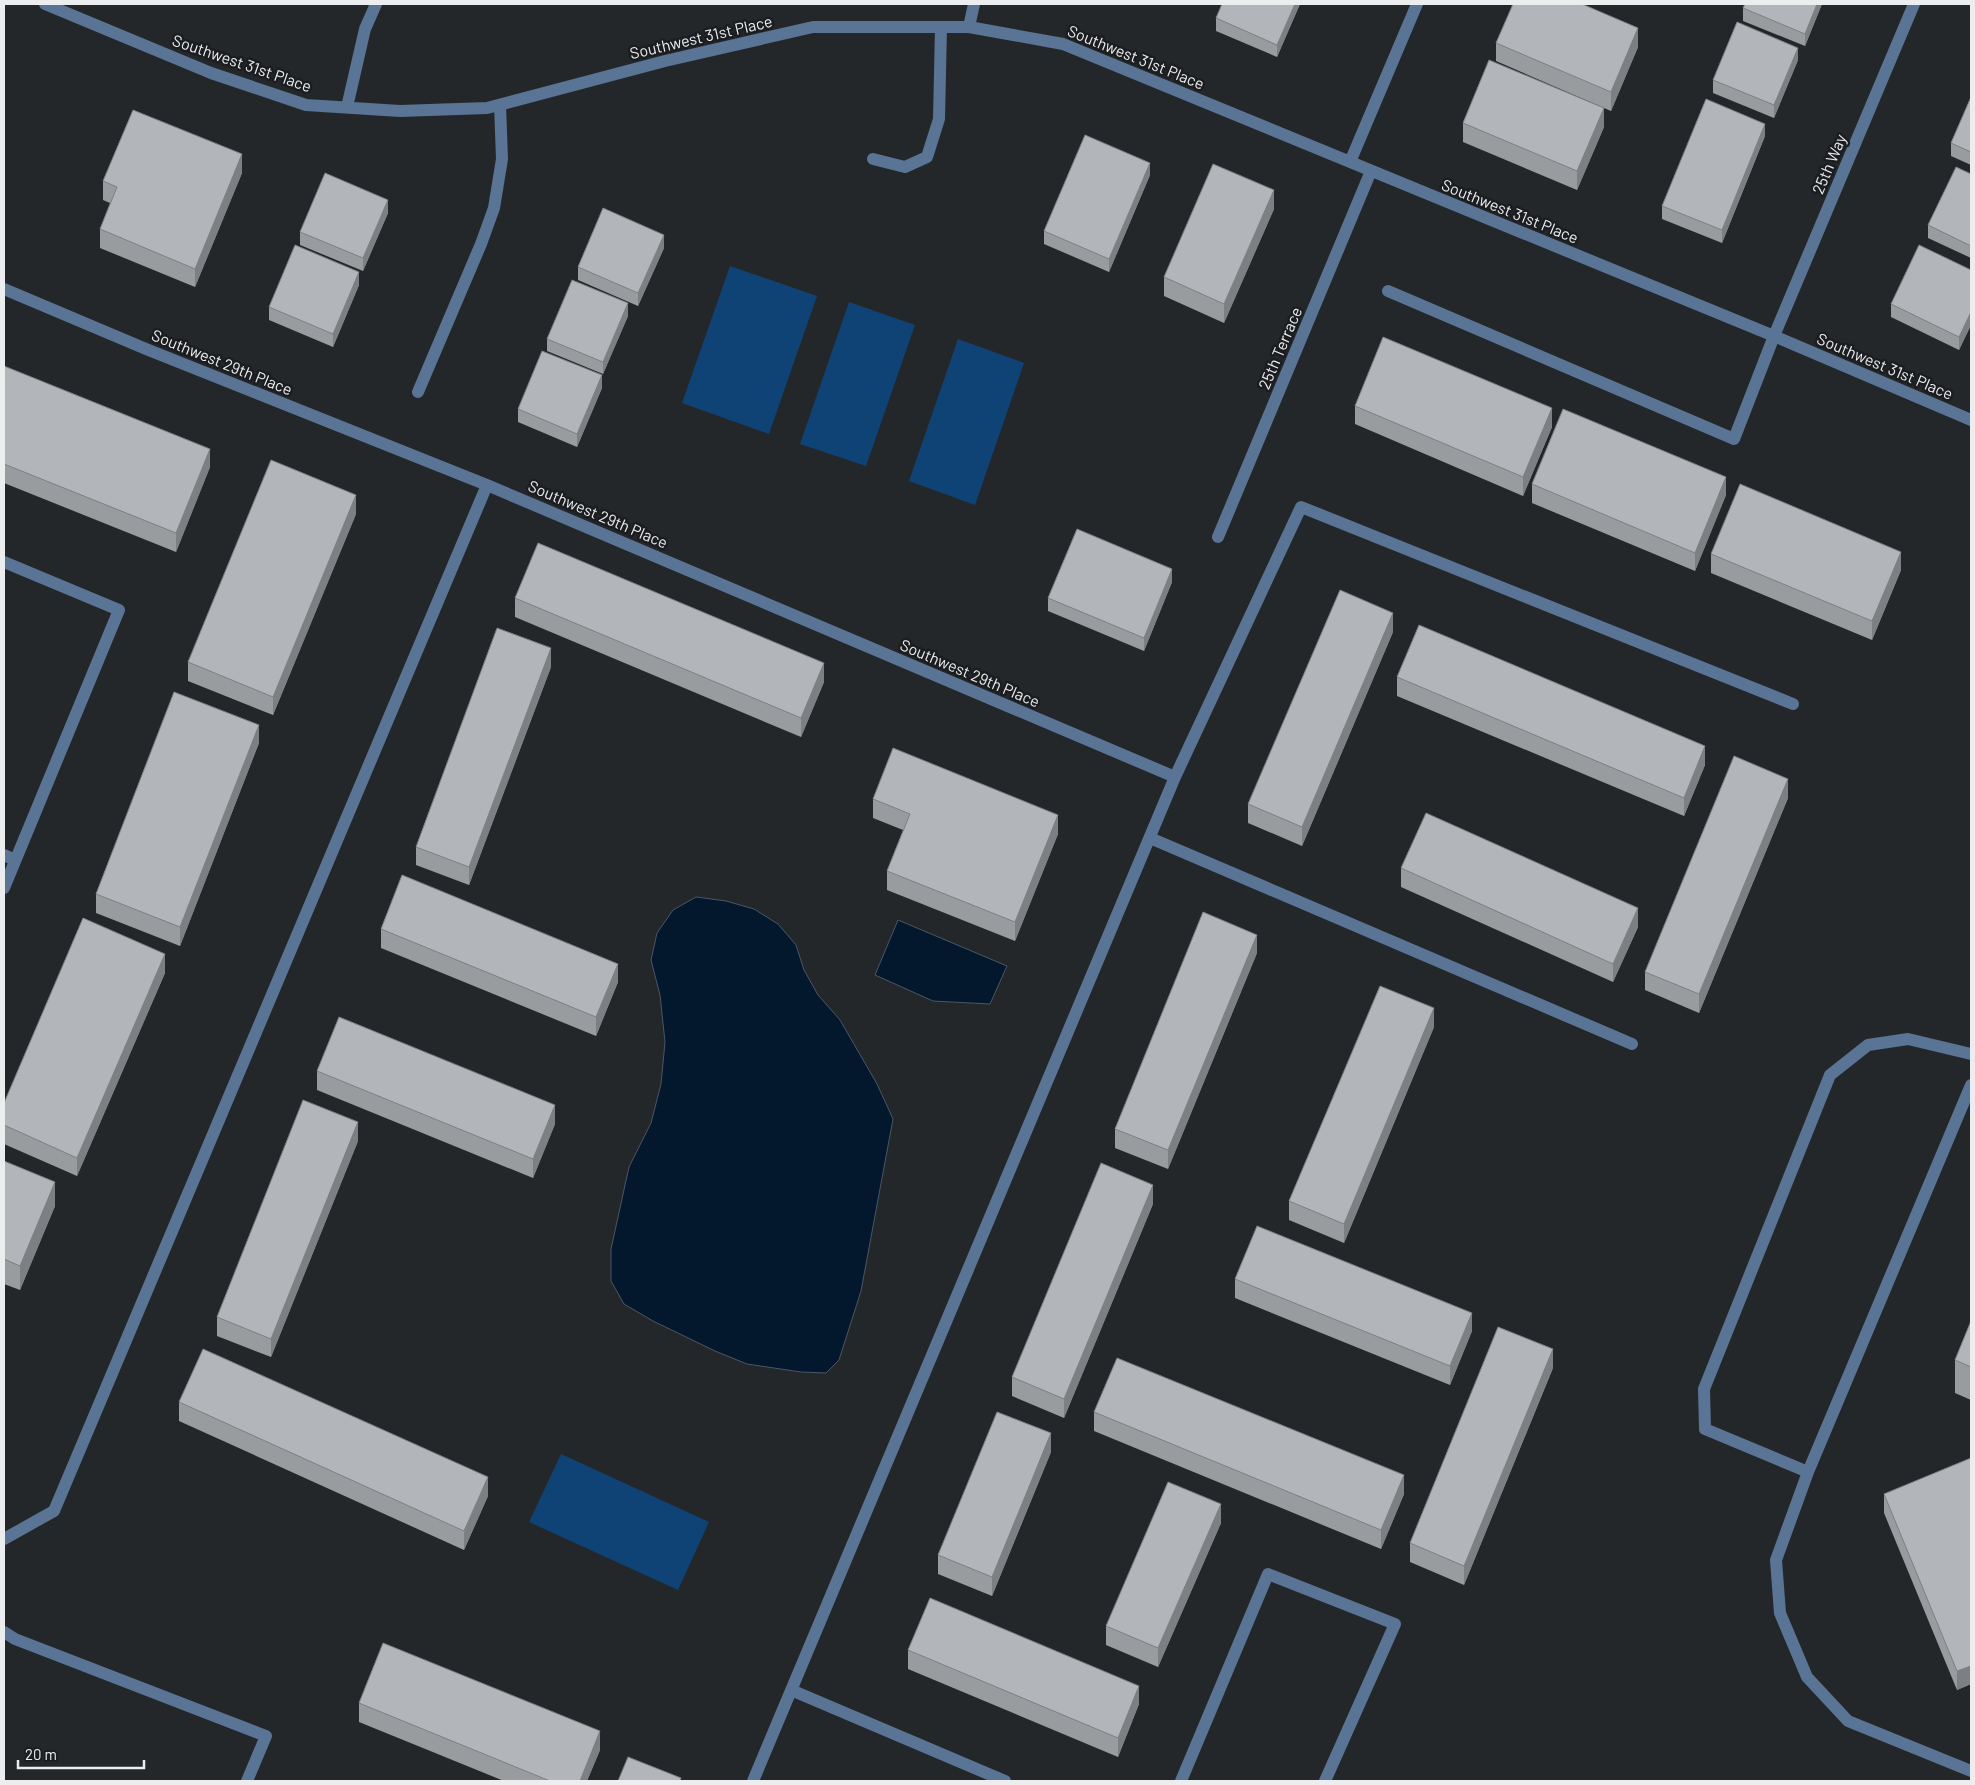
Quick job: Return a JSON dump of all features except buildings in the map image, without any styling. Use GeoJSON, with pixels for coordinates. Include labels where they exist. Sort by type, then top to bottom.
{"type":"FeatureCollection","features":[{"type":"Feature","properties":{"kind":"street","name":"Southwest 31st Place"},"geometry":{"type":"LineString","coordinates":[[45,4],[211,73],[306,104],[400,111],[487,108],[665,61],[813,27],[969,27],[1063,44],[1774,336],[1971,420]]}},
{"type":"Feature","properties":{"kind":"street"},"geometry":{"type":"LineString","coordinates":[[347,107],[365,29],[376,4]]}},
{"type":"Feature","properties":{"kind":"street"},"geometry":{"type":"LineString","coordinates":[[969,27],[974,4]]}},
{"type":"Feature","properties":{"kind":"street"},"geometry":{"type":"LineString","coordinates":[[1350,162],[1417,4]]}},
{"type":"Feature","properties":{"kind":"street","name":"25th Way"},"geometry":{"type":"LineString","coordinates":[[1388,291],[1734,439],[1774,336],[1914,4]]}},
{"type":"Feature","properties":{"kind":"street"},"geometry":{"type":"LineString","coordinates":[[872,159],[905,167],[927,156],[938,118],[941,27]]}},
{"type":"Feature","properties":{"kind":"street"},"geometry":{"type":"LineString","coordinates":[[418,392],[481,244],[494,208],[502,159],[500,105]]}},
{"type":"Feature","properties":{"kind":"street","name":"25th Terrace"},"geometry":{"type":"LineString","coordinates":[[1218,537],[1371,171]]}},
{"type":"Feature","properties":{"kind":"street","name":"Southwest 29th Place"},"geometry":{"type":"LineString","coordinates":[[4,289],[146,350],[487,485],[1175,777]]}},
{"type":"Feature","properties":{"kind":"street"},"geometry":{"type":"LineString","coordinates":[[4,1538],[54,1511],[487,485]]}},
{"type":"Feature","properties":{"kind":"street"},"geometry":{"type":"LineString","coordinates":[[753,1781],[1175,777],[1301,506],[1793,704]]}},
{"type":"Feature","properties":{"kind":"street"},"geometry":{"type":"LineString","coordinates":[[4,562],[119,610],[10,857],[4,888]]}},
{"type":"Feature","properties":{"kind":"street"},"geometry":{"type":"LineString","coordinates":[[1150,838],[1632,1044]]}},
{"type":"Feature","properties":{"kind":"street"},"geometry":{"type":"LineString","coordinates":[[1808,1472],[1705,1429],[1704,1389],[1830,1075],[1868,1045],[1908,1040],[1971,1054]]}},
{"type":"Feature","properties":{"kind":"street"},"geometry":{"type":"LineString","coordinates":[[1971,1085],[1808,1472],[1776,1560],[1780,1613],[1807,1677],[1848,1721],[1971,1771]]}},
{"type":"Feature","properties":{"kind":"street"},"geometry":{"type":"LineString","coordinates":[[1181,1781],[1268,1574],[1395,1624],[1325,1781]]}},
{"type":"Feature","properties":{"kind":"street"},"geometry":{"type":"LineString","coordinates":[[4,1632],[15,1639],[266,1736],[247,1781]]}},
{"type":"Feature","properties":{"kind":"street"},"geometry":{"type":"LineString","coordinates":[[791,1690],[1005,1781]]}},
{"type":"Feature","properties":{"kind":"shaded area"},"geometry":{"type":"Polygon","coordinates":[[[730,266],[817,296],[769,434],[682,403],[730,266]]]}},
{"type":"Feature","properties":{"kind":"shaded area"},"geometry":{"type":"Polygon","coordinates":[[[849,302],[915,325],[866,466],[800,444],[849,302]]]}},
{"type":"Feature","properties":{"kind":"shaded area"},"geometry":{"type":"Polygon","coordinates":[[[958,339],[1024,363],[975,505],[909,481],[958,339]]]}},
{"type":"Feature","properties":{"kind":"shaded area"},"geometry":{"type":"Polygon","coordinates":[[[696,897],[726,901],[754,909],[778,924],[796,945],[804,970],[818,995],[840,1020],[877,1084],[893,1119],[861,1291],[839,1360],[826,1373],[801,1372],[747,1364],[715,1351],[653,1321],[624,1304],[611,1281],[611,1249],[629,1167],[651,1123],[661,1084],[665,1042],[660,995],[651,960],[657,933],[673,910],[696,897]]]}},
{"type":"Feature","properties":{"kind":"shaded area"},"geometry":{"type":"Polygon","coordinates":[[[898,920],[1007,966],[990,1004],[933,1001],[875,975],[898,920]]]}},
{"type":"Feature","properties":{"kind":"shaded area"},"geometry":{"type":"Polygon","coordinates":[[[561,1454],[709,1522],[678,1590],[529,1522],[561,1454]]]}}]}
